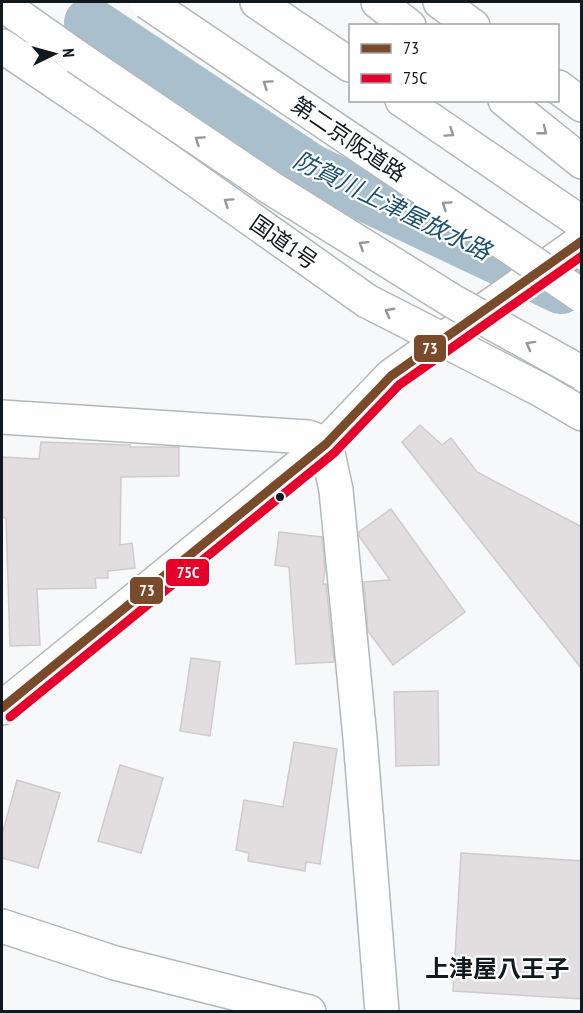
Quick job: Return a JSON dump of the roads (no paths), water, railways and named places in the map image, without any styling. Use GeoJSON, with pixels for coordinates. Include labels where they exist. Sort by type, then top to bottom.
{"type":"FeatureCollection","features":[{"type":"Feature","properties":{"kind":"main road","name":"第二京阪道路"},"geometry":{"type":"LineString","coordinates":[[147,2],[582,296]]}},
{"type":"Feature","properties":{"kind":"main road"},"geometry":{"type":"LineString","coordinates":[[257,2],[349,64]]}},
{"type":"Feature","properties":{"kind":"main road"},"geometry":{"type":"LineString","coordinates":[[378,2],[406,24]]}},
{"type":"Feature","properties":{"kind":"main road"},"geometry":{"type":"LineString","coordinates":[[440,2],[470,24]]}},
{"type":"Feature","properties":{"kind":"main road"},"geometry":{"type":"LineString","coordinates":[[2,4],[281,195],[454,302],[582,373]]}},
{"type":"Feature","properties":{"kind":"main road","name":"国道1号"},"geometry":{"type":"LineString","coordinates":[[2,46],[104,115],[367,301],[542,390],[582,414]]}},
{"type":"Feature","properties":{"kind":"main road"},"geometry":{"type":"LineString","coordinates":[[559,88],[582,105]]}},
{"type":"Feature","properties":{"kind":"main road"},"geometry":{"type":"LineString","coordinates":[[405,102],[582,222]]}},
{"type":"Feature","properties":{"kind":"main road"},"geometry":{"type":"LineString","coordinates":[[507,102],[582,162]]}},
{"type":"Feature","properties":{"kind":"main road"},"geometry":{"type":"LineString","coordinates":[[2,708],[326,444],[391,376],[582,241]]}},
{"type":"Feature","properties":{"kind":"main road"},"geometry":{"type":"LineString","coordinates":[[2,417],[308,437],[326,444]]}},
{"type":"Feature","properties":{"kind":"main road"},"geometry":{"type":"LineString","coordinates":[[326,444],[336,490],[360,738],[382,1011]]}},
{"type":"Feature","properties":{"kind":"main road"},"geometry":{"type":"LineString","coordinates":[[2,926],[115,963],[309,1011]]}},
{"type":"Feature","properties":{"kind":"waterway","name":"防賀川上津屋放水路"},"geometry":{"type":"LineString","coordinates":[[90,23],[311,170],[561,288]]}},
{"type":"Feature","properties":{"kind":"district","name":"上津屋八王子"},"geometry":{"type":"Point","coordinates":[497,969]}}]}
